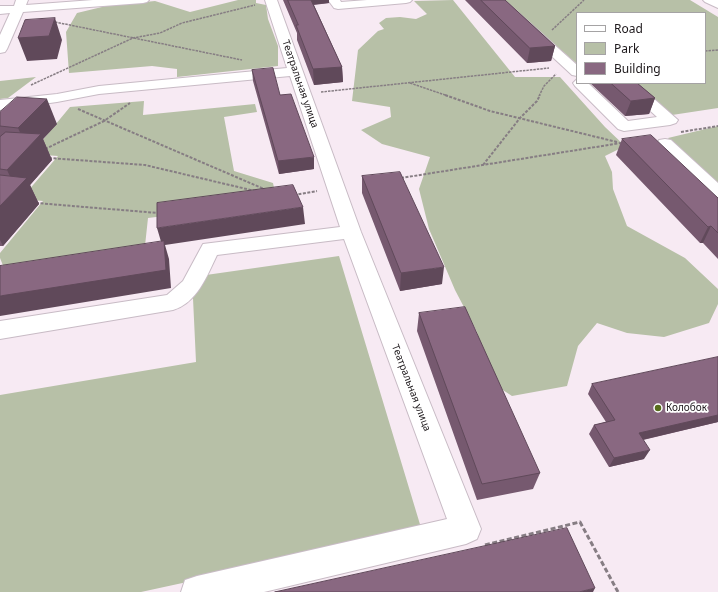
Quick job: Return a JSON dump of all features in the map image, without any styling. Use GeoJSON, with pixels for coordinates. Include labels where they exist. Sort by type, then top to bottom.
{"type":"FeatureCollection","features":[{"type":"Feature","properties":{"kind":"street"},"geometry":{"type":"LineString","coordinates":[[0,10],[20,5],[143,0]]}},
{"type":"Feature","properties":{"kind":"street","name":"Театральная улица"},"geometry":{"type":"LineString","coordinates":[[210,590],[466,529],[351,232],[271,0]]}},
{"type":"Feature","properties":{"kind":"street"},"geometry":{"type":"LineString","coordinates":[[334,0],[338,6],[406,0]]}},
{"type":"Feature","properties":{"kind":"street"},"geometry":{"type":"LineString","coordinates":[[497,0],[545,43],[569,68]]}},
{"type":"Feature","properties":{"kind":"street"},"geometry":{"type":"LineString","coordinates":[[709,0],[718,5]]}},
{"type":"Feature","properties":{"kind":"street"},"geometry":{"type":"LineString","coordinates":[[0,50],[20,5]]}},
{"type":"Feature","properties":{"kind":"street"},"geometry":{"type":"LineString","coordinates":[[0,105],[53,99],[99,90],[295,71]]}},
{"type":"Feature","properties":{"kind":"street"},"geometry":{"type":"LineString","coordinates":[[581,84],[624,126],[670,120],[628,84]]}},
{"type":"Feature","properties":{"kind":"street"},"geometry":{"type":"LineString","coordinates":[[665,144],[718,192]]}},
{"type":"Feature","properties":{"kind":"street"},"geometry":{"type":"LineString","coordinates":[[0,330],[173,302],[191,286],[210,249],[351,232]]}},
{"type":"Feature","properties":{"kind":"path"},"geometry":{"type":"LineString","coordinates":[[0,105],[57,72],[133,38],[160,33],[182,22],[271,0]]}},
{"type":"Feature","properties":{"kind":"path"},"geometry":{"type":"LineString","coordinates":[[545,43],[553,30],[584,0]]}},
{"type":"Feature","properties":{"kind":"path"},"geometry":{"type":"LineString","coordinates":[[55,22],[249,62]]}},
{"type":"Feature","properties":{"kind":"path"},"geometry":{"type":"LineString","coordinates":[[706,52],[718,50]]}},
{"type":"Feature","properties":{"kind":"path"},"geometry":{"type":"LineString","coordinates":[[303,94],[569,68]]}},
{"type":"Feature","properties":{"kind":"path"},"geometry":{"type":"LineString","coordinates":[[482,165],[520,118],[537,101],[544,86],[556,74],[569,68]]}},
{"type":"Feature","properties":{"kind":"path"},"geometry":{"type":"LineString","coordinates":[[410,83],[490,111],[620,143]]}},
{"type":"Feature","properties":{"kind":"path"},"geometry":{"type":"LineString","coordinates":[[43,150],[104,121],[156,84]]}},
{"type":"Feature","properties":{"kind":"path"},"geometry":{"type":"LineString","coordinates":[[45,158],[145,165],[266,192],[53,99]]}},
{"type":"Feature","properties":{"kind":"path"},"geometry":{"type":"LineString","coordinates":[[680,133],[718,126]]}},
{"type":"Feature","properties":{"kind":"path"},"geometry":{"type":"LineString","coordinates":[[398,179],[627,143]]}},
{"type":"Feature","properties":{"kind":"path"},"geometry":{"type":"LineString","coordinates":[[289,195],[336,188]]}},
{"type":"Feature","properties":{"kind":"path"},"geometry":{"type":"LineString","coordinates":[[31,202],[153,214],[161,213]]}},
{"type":"Feature","properties":{"kind":"path"},"geometry":{"type":"LineString","coordinates":[[480,547],[580,522],[618,592]]}},
{"type":"Feature","properties":{"kind":"green space"},"geometry":{"type":"Polygon","coordinates":[[[238,0],[256,0],[256,3],[266,5],[268,19],[278,46],[278,66],[177,77],[177,69],[152,66],[69,73],[66,32],[77,13],[106,6],[155,1],[190,12],[238,0]]]}},
{"type":"Feature","properties":{"kind":"green space"},"geometry":{"type":"Polygon","coordinates":[[[453,0],[515,77],[560,77],[605,127],[625,146],[605,156],[612,172],[613,189],[627,226],[685,258],[718,289],[718,304],[709,323],[664,337],[627,333],[597,323],[578,346],[567,386],[512,396],[486,379],[477,332],[455,290],[429,229],[419,189],[430,157],[382,144],[361,130],[391,117],[390,107],[352,101],[358,50],[378,31],[384,29],[379,23],[386,18],[400,17],[416,19],[427,14],[414,1],[453,0]]]}},
{"type":"Feature","properties":{"kind":"green space"},"geometry":{"type":"Polygon","coordinates":[[[504,0],[690,0],[718,17],[718,108],[672,115],[634,84],[706,84],[706,12],[576,12],[576,63],[504,0]]]}},
{"type":"Feature","properties":{"kind":"green space"},"geometry":{"type":"Polygon","coordinates":[[[36,77],[8,98],[0,99],[0,81],[36,77]]]}},
{"type":"Feature","properties":{"kind":"green space"},"geometry":{"type":"Polygon","coordinates":[[[144,101],[143,115],[255,104],[257,112],[224,117],[234,171],[273,183],[277,202],[148,218],[144,255],[8,278],[0,258],[0,253],[43,201],[21,199],[58,156],[31,154],[70,107],[144,101]]]}},
{"type":"Feature","properties":{"kind":"green space"},"geometry":{"type":"Polygon","coordinates":[[[718,126],[718,192],[695,172],[668,138],[718,126]]]}},
{"type":"Feature","properties":{"kind":"green space"},"geometry":{"type":"Polygon","coordinates":[[[339,256],[422,531],[141,592],[0,592],[0,395],[196,362],[192,277],[339,256]]]}},
{"type":"Feature","properties":{"kind":"building"},"geometry":{"type":"Polygon","coordinates":[[[288,0],[311,0],[342,67],[313,69],[288,0]]]}},
{"type":"Feature","properties":{"kind":"building"},"geometry":{"type":"Polygon","coordinates":[[[481,0],[505,0],[555,46],[530,48],[481,0]]]}},
{"type":"Feature","properties":{"kind":"building"},"geometry":{"type":"Polygon","coordinates":[[[55,18],[49,36],[18,38],[25,20],[55,18]]]}},
{"type":"Feature","properties":{"kind":"building"},"geometry":{"type":"Polygon","coordinates":[[[273,68],[280,95],[291,94],[314,157],[278,161],[252,70],[273,68]]]}},
{"type":"Feature","properties":{"kind":"building"},"geometry":{"type":"Polygon","coordinates":[[[612,84],[638,84],[655,98],[631,101],[612,84]]]}},
{"type":"Feature","properties":{"kind":"building"},"geometry":{"type":"Polygon","coordinates":[[[17,97],[47,99],[18,128],[0,126],[0,112],[17,97]]]}},
{"type":"Feature","properties":{"kind":"building"},"geometry":{"type":"Polygon","coordinates":[[[6,132],[41,134],[7,170],[0,169],[0,137],[6,132]]]}},
{"type":"Feature","properties":{"kind":"building"},"geometry":{"type":"Polygon","coordinates":[[[651,135],[718,198],[718,233],[711,226],[708,227],[622,139],[651,135]]]}},
{"type":"Feature","properties":{"kind":"building"},"geometry":{"type":"Polygon","coordinates":[[[400,172],[444,267],[401,273],[362,176],[400,172]]]}},
{"type":"Feature","properties":{"kind":"building"},"geometry":{"type":"Polygon","coordinates":[[[0,175],[27,178],[0,206],[0,175]]]}},
{"type":"Feature","properties":{"kind":"building"},"geometry":{"type":"Polygon","coordinates":[[[293,185],[303,207],[157,228],[157,203],[293,185]]]}},
{"type":"Feature","properties":{"kind":"building"},"geometry":{"type":"Polygon","coordinates":[[[164,241],[166,270],[0,296],[0,266],[164,241]]]}},
{"type":"Feature","properties":{"kind":"building"},"geometry":{"type":"Polygon","coordinates":[[[465,307],[540,473],[482,484],[419,313],[465,307]]]}},
{"type":"Feature","properties":{"kind":"building","name":"Колобок"},"geometry":{"type":"Polygon","coordinates":[[[718,357],[718,415],[639,433],[650,450],[614,458],[594,425],[615,420],[592,384],[718,357]]]}},
{"type":"Feature","properties":{"kind":"building"},"geometry":{"type":"Polygon","coordinates":[[[567,528],[595,588],[579,592],[275,592],[567,528]]]}},
{"type":"Feature","properties":{"kind":"place","name":"Колобок"},"geometry":{"type":"Point","coordinates":[658,408]}}]}
